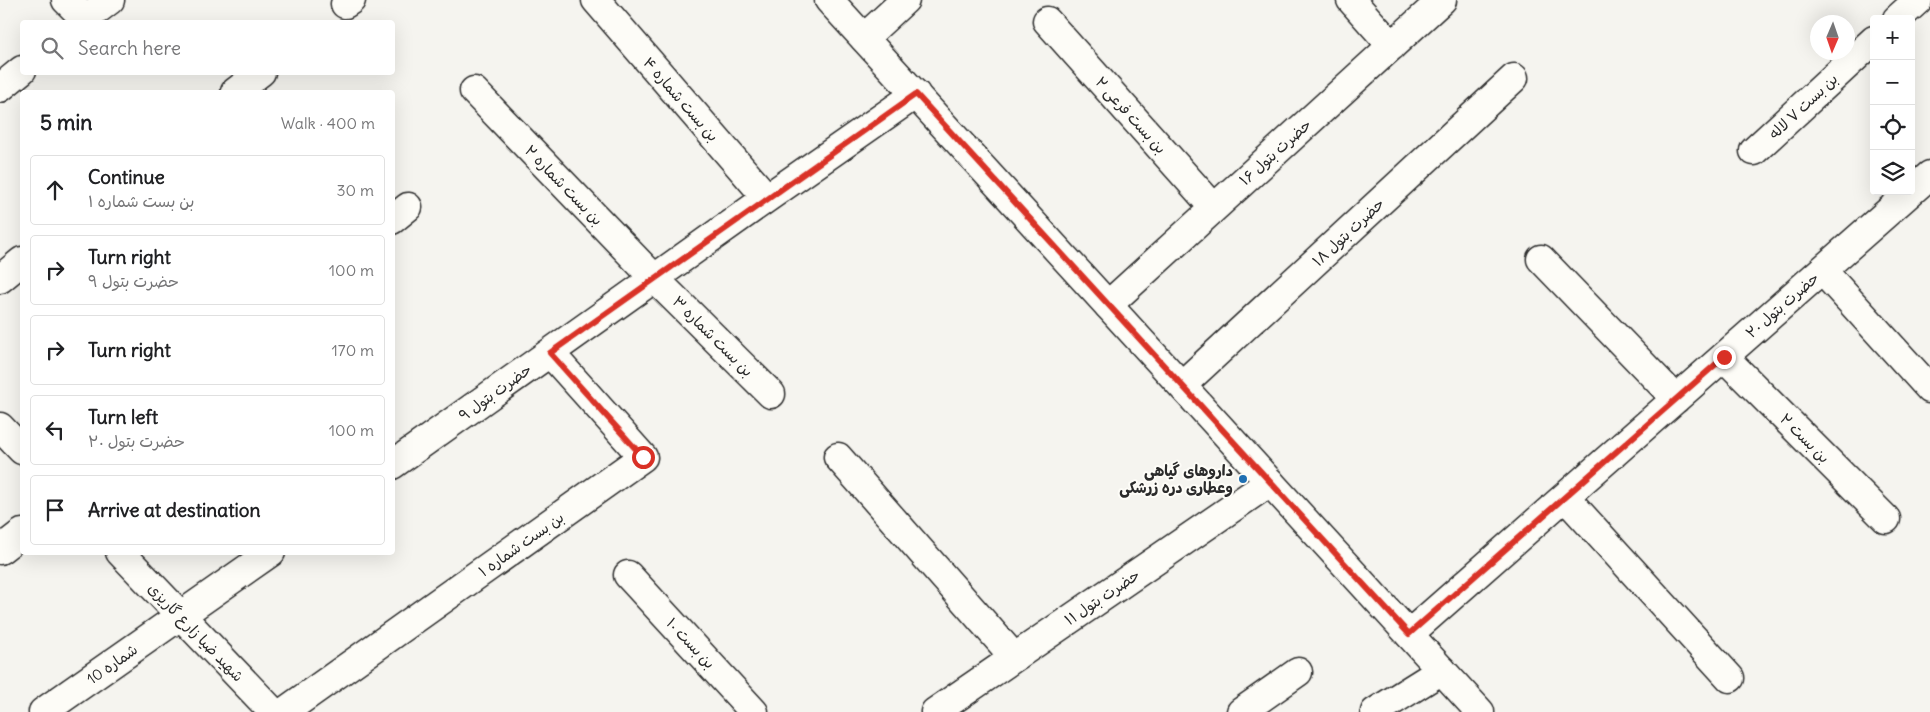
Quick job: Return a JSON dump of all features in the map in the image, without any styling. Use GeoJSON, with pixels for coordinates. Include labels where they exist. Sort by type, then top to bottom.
{"type":"FeatureCollection","features":[{"type":"Feature","properties":{"kind":"street"},"geometry":{"type":"LineString","coordinates":[[66,0],[82,20]]}},
{"type":"Feature","properties":{"kind":"street"},"geometry":{"type":"LineString","coordinates":[[84,20],[110,0]]}},
{"type":"Feature","properties":{"kind":"street","name":"بن بست شماره ۴"},"geometry":{"type":"LineString","coordinates":[[596,0],[767,198]]}},
{"type":"Feature","properties":{"kind":"street"},"geometry":{"type":"LineString","coordinates":[[829,0],[1480,712]]}},
{"type":"Feature","properties":{"kind":"street"},"geometry":{"type":"LineString","coordinates":[[864,38],[905,0]]}},
{"type":"Feature","properties":{"kind":"street"},"geometry":{"type":"LineString","coordinates":[[1351,0],[1392,46]]}},
{"type":"Feature","properties":{"kind":"street","name":"حضرت بتول ۱۶"},"geometry":{"type":"LineString","coordinates":[[1108,305],[1442,0]]}},
{"type":"Feature","properties":{"kind":"street"},"geometry":{"type":"LineString","coordinates":[[1901,15],[1918,0]]}},
{"type":"Feature","properties":{"kind":"street","name":"بن بست فرعی ۲"},"geometry":{"type":"LineString","coordinates":[[1047,21],[1214,208]]}},
{"type":"Feature","properties":{"kind":"street","name":"بن بست ۷ لاله"},"geometry":{"type":"LineString","coordinates":[[1754,151],[1870,44]]}},
{"type":"Feature","properties":{"kind":"street"},"geometry":{"type":"LineString","coordinates":[[0,88],[20,72]]}},
{"type":"Feature","properties":{"kind":"street"},"geometry":{"type":"LineString","coordinates":[[238,90],[257,75]]}},
{"type":"Feature","properties":{"kind":"street","name":"حضرت بتول ۱۸"},"geometry":{"type":"LineString","coordinates":[[1182,385],[1514,78]]}},
{"type":"Feature","properties":{"kind":"street","name":"بن بست شماره ۲"},"geometry":{"type":"LineString","coordinates":[[474,91],[654,278]]}},
{"type":"Feature","properties":{"kind":"street","name":"حضرت بتول ۹"},"geometry":{"type":"LineString","coordinates":[[395,463],[916,94]]}},
{"type":"Feature","properties":{"kind":"street","name":"حضرت بتول ۲۰"},"geometry":{"type":"LineString","coordinates":[[1409,634],[1930,175]]}},
{"type":"Feature","properties":{"kind":"street"},"geometry":{"type":"LineString","coordinates":[[1541,259],[1676,399]]}},
{"type":"Feature","properties":{"kind":"street"},"geometry":{"type":"LineString","coordinates":[[0,279],[20,263]]}},
{"type":"Feature","properties":{"kind":"street"},"geometry":{"type":"LineString","coordinates":[[1822,270],[1930,389]]}},
{"type":"Feature","properties":{"kind":"street","name":"بن بست شماره ۳"},"geometry":{"type":"LineString","coordinates":[[654,278],[771,394]]}},
{"type":"Feature","properties":{"kind":"street","name":"بن بست شماره ۱"},"geometry":{"type":"LineString","coordinates":[[284,712],[643,457],[550,353]]}},
{"type":"Feature","properties":{"kind":"street","name":"بن بست ۲"},"geometry":{"type":"LineString","coordinates":[[1724,357],[1886,519]]}},
{"type":"Feature","properties":{"kind":"street"},"geometry":{"type":"LineString","coordinates":[[0,426],[20,448]]}},
{"type":"Feature","properties":{"kind":"street"},"geometry":{"type":"LineString","coordinates":[[838,457],[1014,658]]}},
{"type":"Feature","properties":{"kind":"street","name":"حضرت بتول ۱۱"},"geometry":{"type":"LineString","coordinates":[[935,712],[1270,482]]}},
{"type":"Feature","properties":{"kind":"street"},"geometry":{"type":"LineString","coordinates":[[1565,497],[1730,678]]}},
{"type":"Feature","properties":{"kind":"street"},"geometry":{"type":"LineString","coordinates":[[0,550],[20,535]]}},
{"type":"Feature","properties":{"kind":"street","name":"شهید ضیا زارع گاریزی"},"geometry":{"type":"LineString","coordinates":[[123,555],[273,712]]}},
{"type":"Feature","properties":{"kind":"street"},"geometry":{"type":"LineString","coordinates":[[181,617],[266,555]]}},
{"type":"Feature","properties":{"kind":"street","name":"بن بست ۱۰"},"geometry":{"type":"LineString","coordinates":[[628,575],[754,712]]}},
{"type":"Feature","properties":{"kind":"street","name":"شماره 10"},"geometry":{"type":"LineString","coordinates":[[43,712],[181,617]]}},
{"type":"Feature","properties":{"kind":"street"},"geometry":{"type":"LineString","coordinates":[[1374,712],[1442,670]]}},
{"type":"Feature","properties":{"kind":"street"},"geometry":{"type":"LineString","coordinates":[[1241,712],[1298,672]]}},
{"type":"Feature","properties":{"kind":"place","name":"داروهای گیاهی وعطاری دره زرشکی"},"geometry":{"type":"Point","coordinates":[1243,479]}},
{"type":"Feature","properties":{"kind":"route"},"geometry":{"type":"LineString","coordinates":[[643,457],[550,353],[916,94],[1409,634],[1724,357]]}}]}
